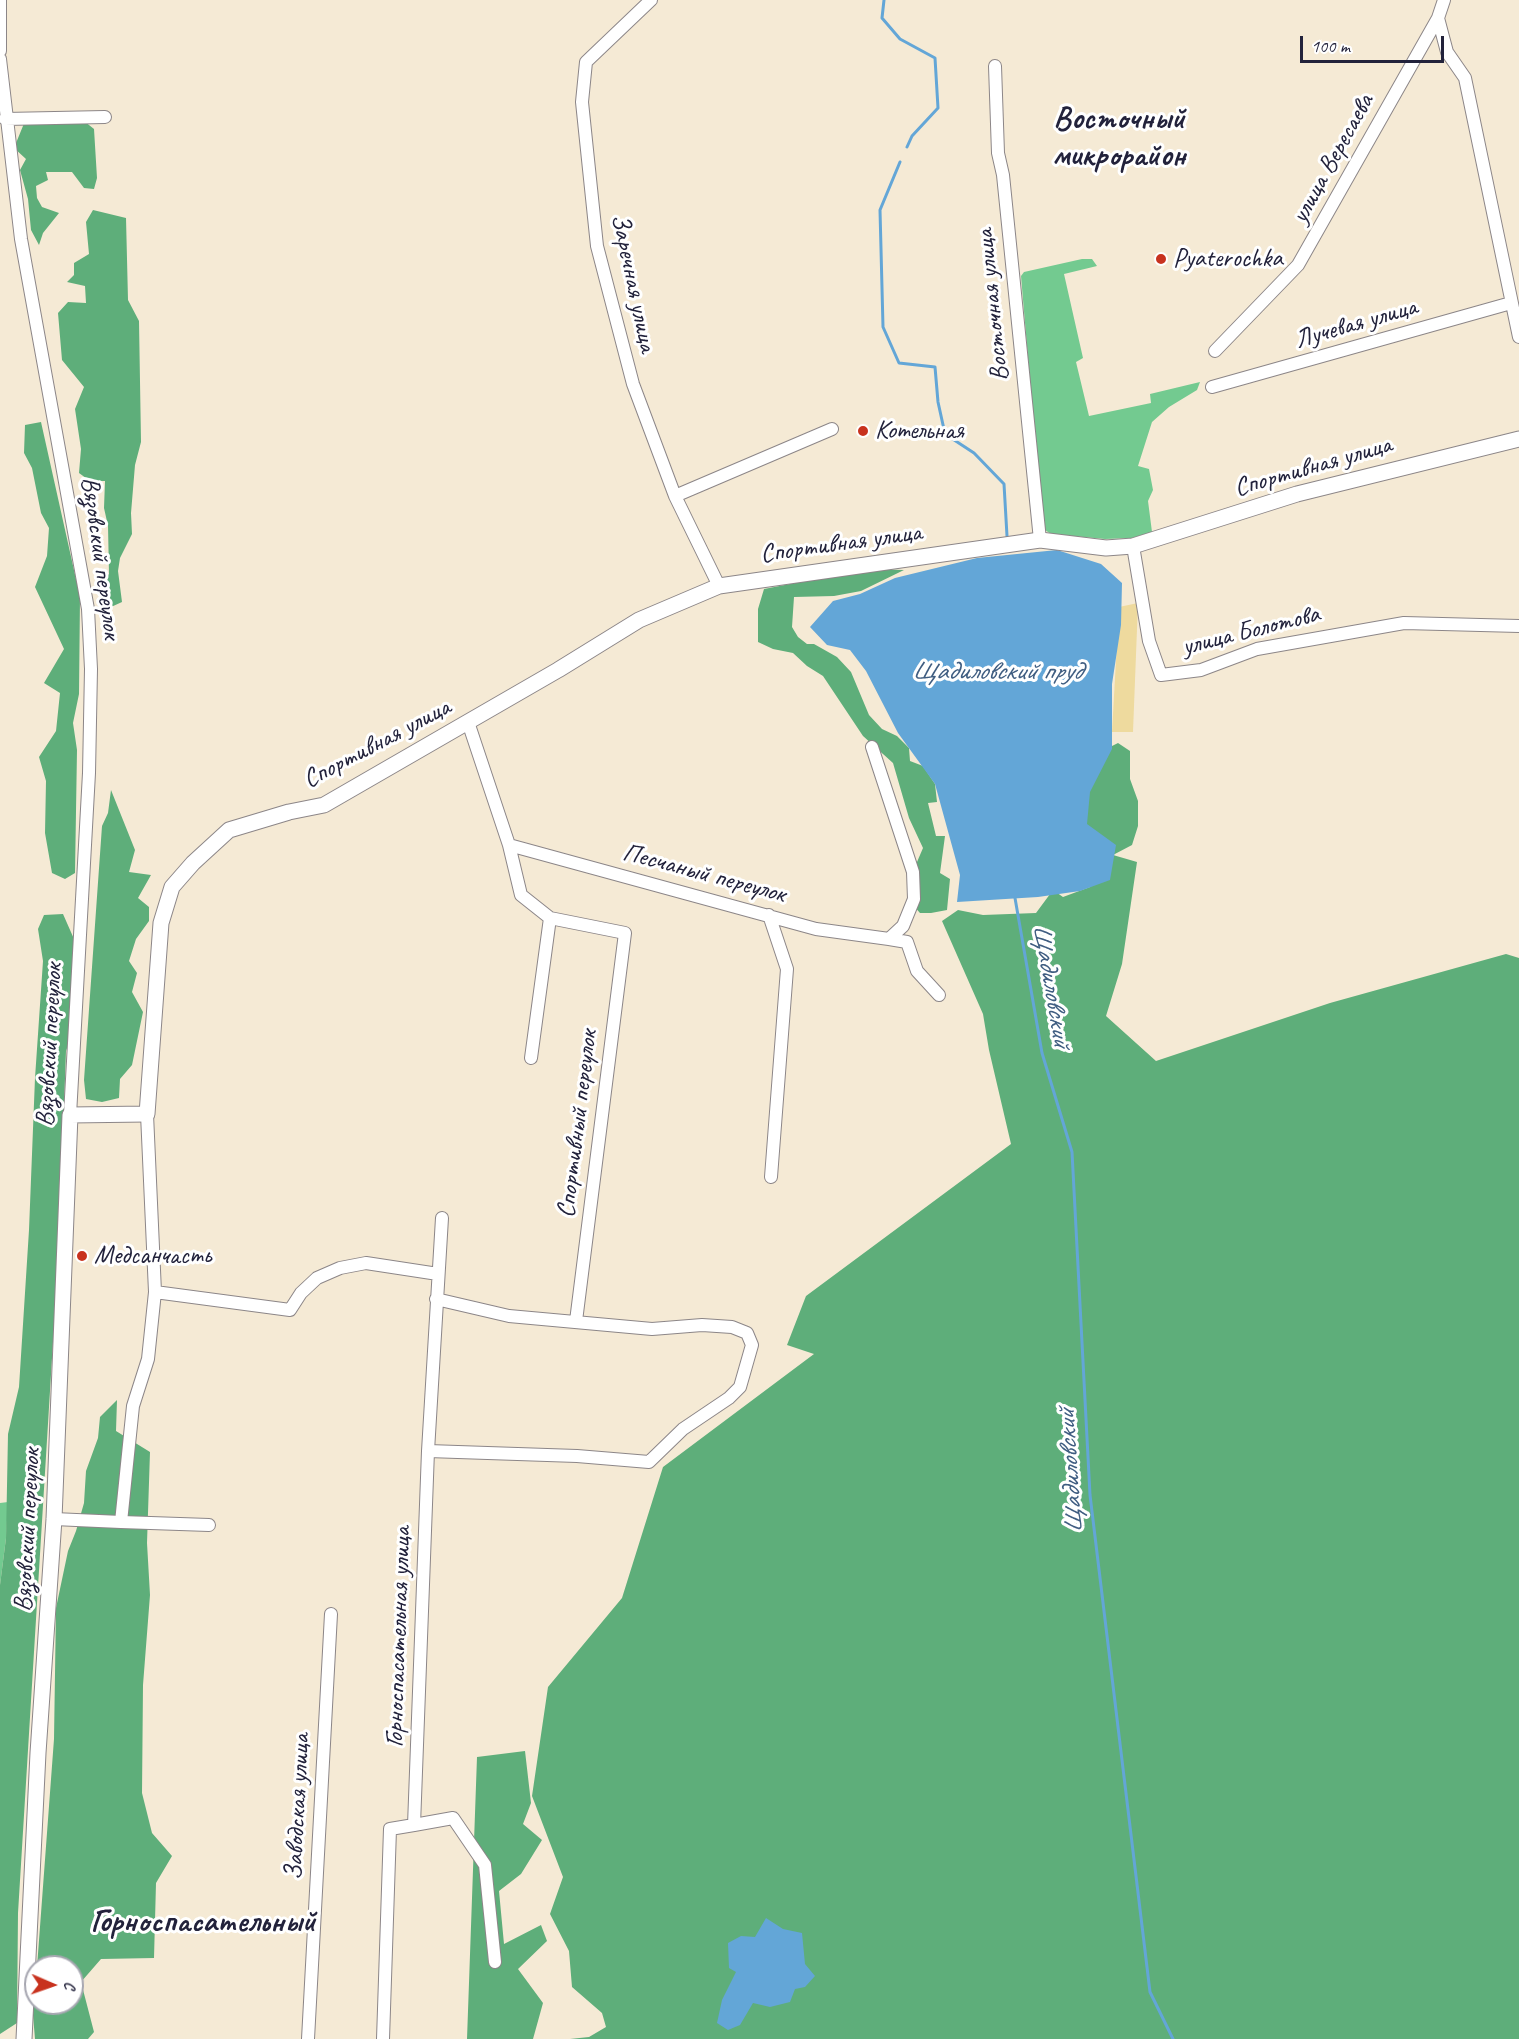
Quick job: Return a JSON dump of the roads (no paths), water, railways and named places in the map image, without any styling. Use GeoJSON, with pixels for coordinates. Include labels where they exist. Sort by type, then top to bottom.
{"type":"FeatureCollection","features":[{"type":"Feature","properties":{"kind":"street"},"geometry":{"type":"LineString","coordinates":[[0,0],[0,51]]}},
{"type":"Feature","properties":{"kind":"street","name":"Заречная улица"},"geometry":{"type":"LineString","coordinates":[[651,0],[586,62],[582,102],[597,246],[633,384],[675,496],[718,586]]}},
{"type":"Feature","properties":{"kind":"street","name":"улица Вересаева"},"geometry":{"type":"LineString","coordinates":[[1215,351],[1298,265],[1438,18],[1444,0]]}},
{"type":"Feature","properties":{"kind":"street"},"geometry":{"type":"LineString","coordinates":[[1438,18],[1447,52],[1465,78],[1519,337]]}},
{"type":"Feature","properties":{"kind":"street","name":"Вязовский переулок"},"geometry":{"type":"LineString","coordinates":[[0,59],[5,119],[21,239],[88,609],[91,669],[89,773],[70,1115],[54,1519],[38,1753],[24,2039]]}},
{"type":"Feature","properties":{"kind":"street","name":"Восточная улица"},"geometry":{"type":"LineString","coordinates":[[995,66],[998,153],[1003,175],[1040,540]]}},
{"type":"Feature","properties":{"kind":"street"},"geometry":{"type":"LineString","coordinates":[[5,119],[105,117]]}},
{"type":"Feature","properties":{"kind":"street","name":"Лучевая улица"},"geometry":{"type":"LineString","coordinates":[[1212,387],[1511,303]]}},
{"type":"Feature","properties":{"kind":"street"},"geometry":{"type":"LineString","coordinates":[[675,496],[832,429]]}},
{"type":"Feature","properties":{"kind":"street","name":"Спортивная улица"},"geometry":{"type":"LineString","coordinates":[[147,1114],[161,923],[172,887],[217,838],[229,830],[289,812],[324,805],[639,620],[718,586],[1040,540],[1107,548],[1133,546],[1296,494],[1519,439]]}},
{"type":"Feature","properties":{"kind":"street","name":"улица Болотова"},"geometry":{"type":"LineString","coordinates":[[1133,546],[1149,641],[1161,675],[1201,670],[1257,649],[1285,643],[1404,623],[1519,626]]}},
{"type":"Feature","properties":{"kind":"street"},"geometry":{"type":"LineString","coordinates":[[468,722],[509,845],[521,895],[550,918],[531,1058]]}},
{"type":"Feature","properties":{"kind":"street"},"geometry":{"type":"LineString","coordinates":[[873,747],[913,872],[914,899],[903,926],[889,939]]}},
{"type":"Feature","properties":{"kind":"street","name":"Песчаный переулок"},"geometry":{"type":"LineString","coordinates":[[509,845],[816,929],[889,939]]}},
{"type":"Feature","properties":{"kind":"street"},"geometry":{"type":"LineString","coordinates":[[769,915],[787,969],[771,1177]]}},
{"type":"Feature","properties":{"kind":"street","name":"Спортивный переулок"},"geometry":{"type":"LineString","coordinates":[[550,918],[625,933],[576,1321]]}},
{"type":"Feature","properties":{"kind":"street"},"geometry":{"type":"LineString","coordinates":[[889,939],[907,942],[917,971],[939,995]]}},
{"type":"Feature","properties":{"kind":"street"},"geometry":{"type":"LineString","coordinates":[[70,1115],[147,1114],[155,1292],[148,1359],[133,1406],[121,1522]]}},
{"type":"Feature","properties":{"kind":"street","name":"Горноспасательная улица"},"geometry":{"type":"LineString","coordinates":[[414,1825],[428,1451],[442,1218]]}},
{"type":"Feature","properties":{"kind":"street"},"geometry":{"type":"LineString","coordinates":[[155,1292],[290,1310],[301,1293],[317,1278],[340,1268],[366,1263],[438,1274]]}},
{"type":"Feature","properties":{"kind":"street"},"geometry":{"type":"LineString","coordinates":[[428,1451],[577,1456],[649,1462],[683,1429],[729,1398],[740,1387],[752,1345],[747,1333],[732,1327],[702,1325],[652,1329],[509,1316],[436,1299]]}},
{"type":"Feature","properties":{"kind":"street"},"geometry":{"type":"LineString","coordinates":[[54,1519],[209,1525]]}},
{"type":"Feature","properties":{"kind":"street","name":"Заводская улица"},"geometry":{"type":"LineString","coordinates":[[308,2039],[331,1614]]}},
{"type":"Feature","properties":{"kind":"street"},"geometry":{"type":"LineString","coordinates":[[383,2039],[390,1829],[453,1818],[485,1865],[495,1962]]}},
{"type":"Feature","properties":{"kind":"water","name":"Щадиловский пруд"},"geometry":{"type":"Polygon","coordinates":[[[1057,550],[1101,564],[1122,583],[1121,625],[1112,684],[1112,749],[1090,792],[1087,824],[1116,845],[1110,880],[1080,891],[1038,897],[957,902],[960,875],[935,784],[898,733],[866,671],[850,650],[827,645],[810,627],[833,601],[860,594],[895,578],[977,558],[1057,550]]]}},
{"type":"Feature","properties":{"kind":"water"},"geometry":{"type":"Polygon","coordinates":[[[766,1918],[783,1929],[802,1933],[805,1964],[815,1976],[805,1987],[795,1989],[790,2002],[770,2007],[753,2003],[740,2025],[728,2030],[717,2023],[722,2000],[736,1972],[729,1968],[728,1943],[741,1936],[755,1937],[766,1918]]]}},
{"type":"Feature","properties":{"kind":"waterway","name":"Щадиловский"},"geometry":{"type":"LineString","coordinates":[[884,0],[882,18],[900,39],[935,58],[938,108],[912,136],[907,147]]}},
{"type":"Feature","properties":{"kind":"waterway","name":"Щадиловский"},"geometry":{"type":"LineString","coordinates":[[900,162],[880,210],[883,327],[899,363],[935,367],[938,402],[945,434],[974,453],[1004,484],[1007,536]]}},
{"type":"Feature","properties":{"kind":"waterway","name":"Щадиловский"},"geometry":{"type":"LineString","coordinates":[[1015,898],[1042,1053],[1072,1152],[1090,1495],[1150,1992],[1173,2039]]}},
{"type":"Feature","properties":{"kind":"place","name":"Pyaterochka"},"geometry":{"type":"Point","coordinates":[1161,259]}},
{"type":"Feature","properties":{"kind":"place","name":"Котельная"},"geometry":{"type":"Point","coordinates":[863,431]}},
{"type":"Feature","properties":{"kind":"place","name":"Медсанчасть"},"geometry":{"type":"Point","coordinates":[82,1256]}},
{"type":"Feature","properties":{"kind":"district","name":"Восточный микрорайон"},"geometry":{"type":"Point","coordinates":[1119,138]}},
{"type":"Feature","properties":{"kind":"district","name":"Горноспасательный"},"geometry":{"type":"Point","coordinates":[203,1923]}}]}
